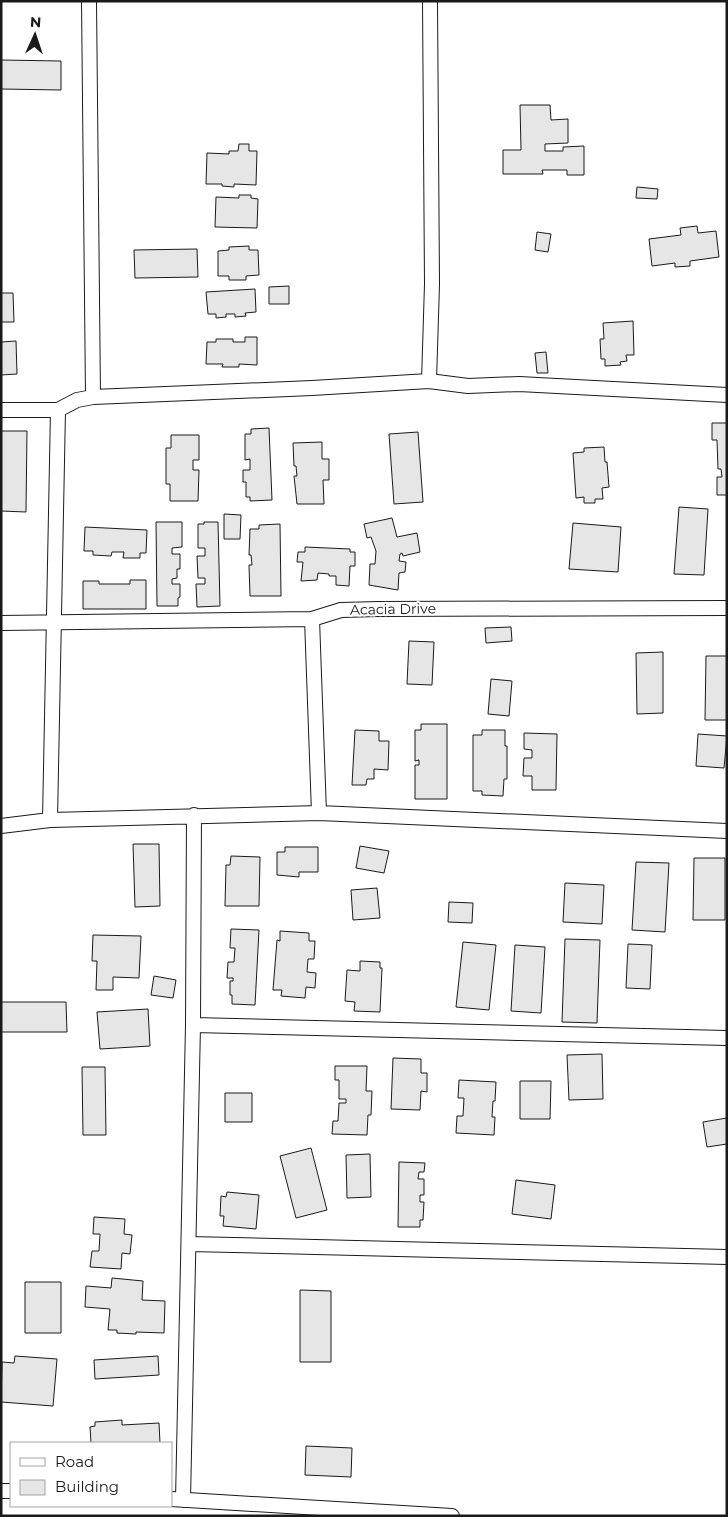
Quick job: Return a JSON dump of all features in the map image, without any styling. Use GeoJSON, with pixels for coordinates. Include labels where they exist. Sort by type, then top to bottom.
{"type":"FeatureCollection","features":[{"type":"Feature","properties":{"kind":"street"},"geometry":{"type":"LineString","coordinates":[[89,1],[93,397]]}},
{"type":"Feature","properties":{"kind":"street"},"geometry":{"type":"LineString","coordinates":[[429,381],[432,284],[430,1]]}},
{"type":"Feature","properties":{"kind":"street"},"geometry":{"type":"LineString","coordinates":[[1,410],[58,410],[77,400],[93,397],[302,389],[429,381],[468,386],[519,384],[727,395]]}},
{"type":"Feature","properties":{"kind":"street"},"geometry":{"type":"LineString","coordinates":[[50,820],[58,410]]}},
{"type":"Feature","properties":{"kind":"street","name":"Acacia Drive"},"geometry":{"type":"LineString","coordinates":[[1,623],[312,620],[341,610],[380,609],[727,608]]}},
{"type":"Feature","properties":{"kind":"street"},"geometry":{"type":"LineString","coordinates":[[312,620],[319,813]]}},
{"type":"Feature","properties":{"kind":"street"},"geometry":{"type":"LineString","coordinates":[[1,826],[50,820],[319,813],[727,831]]}},
{"type":"Feature","properties":{"kind":"street"},"geometry":{"type":"LineString","coordinates":[[194,815],[189,1244],[177,1499],[452,1516]]}},
{"type":"Feature","properties":{"kind":"street"},"geometry":{"type":"LineString","coordinates":[[193,1025],[727,1038]]}},
{"type":"Feature","properties":{"kind":"street"},"geometry":{"type":"LineString","coordinates":[[189,1244],[727,1257]]}},
{"type":"Feature","properties":{"kind":"building"},"geometry":{"type":"Polygon","coordinates":[[[1,60],[61,61],[61,90],[1,89],[1,60]]]}},
{"type":"Feature","properties":{"kind":"building"},"geometry":{"type":"Polygon","coordinates":[[[520,105],[550,105],[551,120],[568,119],[568,143],[545,144],[545,151],[563,151],[563,147],[584,146],[584,175],[567,175],[567,170],[542,170],[543,174],[503,174],[503,150],[521,150],[520,105]]]}},
{"type":"Feature","properties":{"kind":"building"},"geometry":{"type":"Polygon","coordinates":[[[239,144],[249,144],[249,151],[257,151],[256,185],[234,184],[234,187],[222,186],[222,184],[206,184],[207,153],[229,154],[229,151],[238,151],[239,144]]]}},
{"type":"Feature","properties":{"kind":"building"},"geometry":{"type":"Polygon","coordinates":[[[637,187],[658,189],[657,199],[636,198],[637,187]]]}},
{"type":"Feature","properties":{"kind":"building"},"geometry":{"type":"Polygon","coordinates":[[[239,195],[251,195],[251,198],[258,199],[257,228],[215,227],[216,197],[239,198],[239,195]]]}},
{"type":"Feature","properties":{"kind":"building"},"geometry":{"type":"Polygon","coordinates":[[[697,226],[698,233],[716,231],[719,257],[690,261],[690,266],[675,267],[675,263],[652,266],[649,239],[681,235],[680,228],[697,226]]]}},
{"type":"Feature","properties":{"kind":"building"},"geometry":{"type":"Polygon","coordinates":[[[537,232],[551,234],[548,252],[535,250],[537,232]]]}},
{"type":"Feature","properties":{"kind":"building"},"geometry":{"type":"Polygon","coordinates":[[[249,246],[249,250],[258,250],[259,275],[246,276],[246,280],[229,280],[229,276],[218,276],[218,251],[229,250],[229,247],[249,246]]]}},
{"type":"Feature","properties":{"kind":"building"},"geometry":{"type":"Polygon","coordinates":[[[197,249],[198,277],[135,278],[134,250],[197,249]]]}},
{"type":"Feature","properties":{"kind":"building"},"geometry":{"type":"Polygon","coordinates":[[[289,286],[289,304],[269,304],[269,287],[289,286]]]}},
{"type":"Feature","properties":{"kind":"building"},"geometry":{"type":"Polygon","coordinates":[[[255,289],[256,312],[245,313],[246,316],[235,317],[235,314],[226,314],[226,317],[216,318],[216,314],[208,314],[206,292],[255,289]]]}},
{"type":"Feature","properties":{"kind":"building"},"geometry":{"type":"Polygon","coordinates":[[[1,293],[13,293],[14,322],[1,322],[1,293]]]}},
{"type":"Feature","properties":{"kind":"building"},"geometry":{"type":"Polygon","coordinates":[[[633,321],[634,355],[626,355],[627,361],[620,362],[621,365],[605,366],[605,359],[601,359],[600,339],[604,339],[603,323],[633,321]]]}},
{"type":"Feature","properties":{"kind":"building"},"geometry":{"type":"Polygon","coordinates":[[[245,337],[257,337],[257,365],[239,364],[239,367],[222,367],[223,364],[206,364],[207,342],[216,342],[216,339],[233,339],[233,342],[245,342],[245,337]]]}},
{"type":"Feature","properties":{"kind":"building"},"geometry":{"type":"Polygon","coordinates":[[[16,341],[17,374],[1,375],[1,342],[16,341]]]}},
{"type":"Feature","properties":{"kind":"building"},"geometry":{"type":"Polygon","coordinates":[[[546,352],[548,373],[537,373],[535,353],[546,352]]]}},
{"type":"Feature","properties":{"kind":"building"},"geometry":{"type":"Polygon","coordinates":[[[712,423],[727,423],[727,495],[717,495],[717,477],[722,477],[721,469],[718,469],[717,440],[712,440],[712,423]]]}},
{"type":"Feature","properties":{"kind":"building"},"geometry":{"type":"Polygon","coordinates":[[[269,428],[272,500],[250,501],[250,497],[246,497],[246,482],[243,482],[243,470],[250,470],[250,459],[245,460],[245,434],[251,434],[251,429],[269,428]]]}},
{"type":"Feature","properties":{"kind":"building"},"geometry":{"type":"Polygon","coordinates":[[[1,431],[27,431],[26,512],[1,511],[1,431]]]}},
{"type":"Feature","properties":{"kind":"building"},"geometry":{"type":"Polygon","coordinates":[[[418,432],[423,502],[394,504],[389,434],[418,432]]]}},
{"type":"Feature","properties":{"kind":"building"},"geometry":{"type":"Polygon","coordinates":[[[171,435],[199,435],[199,460],[193,460],[193,470],[199,470],[198,501],[170,501],[170,484],[166,484],[166,448],[171,448],[171,435]]]}},
{"type":"Feature","properties":{"kind":"building"},"geometry":{"type":"Polygon","coordinates":[[[322,442],[322,459],[329,459],[329,480],[323,480],[324,504],[297,504],[294,476],[297,476],[296,466],[294,466],[293,443],[322,442]]]}},
{"type":"Feature","properties":{"kind":"building"},"geometry":{"type":"Polygon","coordinates":[[[604,447],[609,487],[602,488],[603,499],[595,499],[595,503],[584,503],[584,497],[576,498],[573,453],[584,452],[584,448],[604,447]]]}},
{"type":"Feature","properties":{"kind":"building"},"geometry":{"type":"Polygon","coordinates":[[[679,507],[708,509],[704,575],[674,574],[679,507]]]}},
{"type":"Feature","properties":{"kind":"building"},"geometry":{"type":"Polygon","coordinates":[[[224,514],[241,515],[240,539],[224,539],[224,514]]]}},
{"type":"Feature","properties":{"kind":"building"},"geometry":{"type":"Polygon","coordinates":[[[392,518],[397,537],[417,533],[420,552],[403,556],[402,553],[400,554],[399,561],[406,562],[405,572],[399,573],[398,590],[369,585],[370,564],[375,564],[376,551],[371,537],[367,538],[364,524],[392,518]]]}},
{"type":"Feature","properties":{"kind":"building"},"geometry":{"type":"Polygon","coordinates":[[[156,522],[182,522],[182,547],[172,548],[172,554],[180,554],[180,569],[177,569],[177,578],[172,579],[172,584],[180,584],[178,606],[157,606],[156,522]]]}},
{"type":"Feature","properties":{"kind":"building"},"geometry":{"type":"Polygon","coordinates":[[[204,522],[218,522],[220,606],[197,607],[196,584],[205,584],[205,578],[198,578],[197,556],[205,556],[205,548],[198,548],[198,524],[204,524],[204,522]]]}},
{"type":"Feature","properties":{"kind":"building"},"geometry":{"type":"Polygon","coordinates":[[[573,523],[621,527],[618,572],[569,569],[573,523]]]}},
{"type":"Feature","properties":{"kind":"building"},"geometry":{"type":"Polygon","coordinates":[[[280,524],[281,596],[250,596],[249,565],[252,565],[251,555],[249,555],[250,529],[259,529],[259,525],[280,524]]]}},
{"type":"Feature","properties":{"kind":"building"},"geometry":{"type":"Polygon","coordinates":[[[85,527],[147,530],[146,553],[140,553],[140,558],[123,558],[124,552],[112,552],[111,556],[93,555],[93,551],[84,551],[85,527]]]}},
{"type":"Feature","properties":{"kind":"building"},"geometry":{"type":"Polygon","coordinates":[[[305,547],[350,549],[350,552],[355,552],[355,566],[350,566],[349,586],[336,585],[336,576],[329,576],[329,574],[318,573],[317,580],[301,581],[303,562],[297,562],[298,552],[305,552],[305,547]]]}},
{"type":"Feature","properties":{"kind":"building"},"geometry":{"type":"Polygon","coordinates":[[[130,580],[146,580],[146,609],[83,609],[83,581],[99,581],[99,584],[130,584],[130,580]]]}},
{"type":"Feature","properties":{"kind":"building"},"geometry":{"type":"Polygon","coordinates":[[[511,627],[512,641],[486,643],[485,628],[511,627]]]}},
{"type":"Feature","properties":{"kind":"building"},"geometry":{"type":"Polygon","coordinates":[[[409,641],[434,642],[432,685],[407,684],[409,641]]]}},
{"type":"Feature","properties":{"kind":"building"},"geometry":{"type":"Polygon","coordinates":[[[663,652],[663,713],[637,714],[636,653],[663,652]]]}},
{"type":"Feature","properties":{"kind":"building"},"geometry":{"type":"Polygon","coordinates":[[[706,656],[727,656],[727,720],[705,720],[706,656]]]}},
{"type":"Feature","properties":{"kind":"building"},"geometry":{"type":"Polygon","coordinates":[[[491,679],[512,681],[509,716],[488,714],[491,679]]]}},
{"type":"Feature","properties":{"kind":"building"},"geometry":{"type":"Polygon","coordinates":[[[421,724],[447,724],[447,799],[415,799],[415,765],[419,765],[419,760],[415,761],[415,730],[421,730],[421,724]]]}},
{"type":"Feature","properties":{"kind":"building"},"geometry":{"type":"Polygon","coordinates":[[[355,730],[379,731],[379,741],[389,741],[388,770],[374,769],[374,779],[367,779],[366,785],[352,785],[355,730]]]}},
{"type":"Feature","properties":{"kind":"building"},"geometry":{"type":"Polygon","coordinates":[[[482,730],[505,730],[507,779],[504,779],[503,796],[482,795],[482,791],[473,791],[473,735],[482,735],[482,730]]]}},
{"type":"Feature","properties":{"kind":"building"},"geometry":{"type":"Polygon","coordinates":[[[524,733],[557,734],[556,790],[532,790],[532,776],[523,776],[524,758],[532,758],[532,750],[524,749],[524,733]]]}},
{"type":"Feature","properties":{"kind":"building"},"geometry":{"type":"Polygon","coordinates":[[[698,734],[727,736],[724,768],[696,766],[698,734]]]}},
{"type":"Feature","properties":{"kind":"building"},"geometry":{"type":"Polygon","coordinates":[[[133,844],[159,844],[160,906],[135,907],[133,844]]]}},
{"type":"Feature","properties":{"kind":"building"},"geometry":{"type":"Polygon","coordinates":[[[360,846],[389,851],[384,873],[356,868],[360,846]]]}},
{"type":"Feature","properties":{"kind":"building"},"geometry":{"type":"Polygon","coordinates":[[[285,847],[318,847],[318,872],[299,872],[299,877],[277,875],[277,852],[285,852],[285,847]]]}},
{"type":"Feature","properties":{"kind":"building"},"geometry":{"type":"Polygon","coordinates":[[[231,856],[260,857],[259,906],[225,906],[226,865],[230,865],[231,856]]]}},
{"type":"Feature","properties":{"kind":"building"},"geometry":{"type":"Polygon","coordinates":[[[694,858],[725,858],[725,920],[693,920],[694,858]]]}},
{"type":"Feature","properties":{"kind":"building"},"geometry":{"type":"Polygon","coordinates":[[[636,862],[669,863],[665,932],[632,930],[636,862]]]}},
{"type":"Feature","properties":{"kind":"building"},"geometry":{"type":"Polygon","coordinates":[[[565,883],[604,885],[602,924],[563,922],[565,883]]]}},
{"type":"Feature","properties":{"kind":"building"},"geometry":{"type":"Polygon","coordinates":[[[377,888],[380,918],[353,920],[351,890],[377,888]]]}},
{"type":"Feature","properties":{"kind":"building"},"geometry":{"type":"Polygon","coordinates":[[[449,902],[473,903],[472,923],[448,922],[449,902]]]}},
{"type":"Feature","properties":{"kind":"building"},"geometry":{"type":"Polygon","coordinates":[[[231,929],[259,930],[255,1005],[232,1004],[230,981],[233,981],[233,978],[227,978],[228,962],[234,962],[235,948],[230,948],[231,929]]]}},
{"type":"Feature","properties":{"kind":"building"},"geometry":{"type":"Polygon","coordinates":[[[280,931],[309,933],[309,941],[315,941],[314,959],[308,959],[307,972],[316,973],[315,988],[306,987],[305,998],[281,996],[282,990],[273,990],[277,940],[280,941],[280,931]]]}},
{"type":"Feature","properties":{"kind":"building"},"geometry":{"type":"Polygon","coordinates":[[[93,935],[141,936],[139,978],[113,977],[113,990],[96,990],[97,961],[92,961],[93,935]]]}},
{"type":"Feature","properties":{"kind":"building"},"geometry":{"type":"Polygon","coordinates":[[[565,939],[600,940],[597,1023],[562,1022],[565,939]]]}},
{"type":"Feature","properties":{"kind":"building"},"geometry":{"type":"Polygon","coordinates":[[[463,942],[496,945],[489,1010],[456,1007],[463,942]]]}},
{"type":"Feature","properties":{"kind":"building"},"geometry":{"type":"Polygon","coordinates":[[[628,944],[652,945],[650,989],[626,988],[628,944]]]}},
{"type":"Feature","properties":{"kind":"building"},"geometry":{"type":"Polygon","coordinates":[[[515,945],[545,947],[541,1013],[511,1011],[515,945]]]}},
{"type":"Feature","properties":{"kind":"building"},"geometry":{"type":"Polygon","coordinates":[[[360,961],[380,962],[380,968],[382,968],[380,1012],[354,1011],[355,1002],[345,1001],[347,970],[360,971],[360,961]]]}},
{"type":"Feature","properties":{"kind":"building"},"geometry":{"type":"Polygon","coordinates":[[[154,976],[176,980],[173,998],[151,995],[154,976]]]}},
{"type":"Feature","properties":{"kind":"building"},"geometry":{"type":"Polygon","coordinates":[[[1,1002],[66,1002],[67,1032],[1,1032],[1,1002]]]}},
{"type":"Feature","properties":{"kind":"building"},"geometry":{"type":"Polygon","coordinates":[[[148,1009],[150,1046],[100,1049],[97,1012],[148,1009]]]}},
{"type":"Feature","properties":{"kind":"building"},"geometry":{"type":"Polygon","coordinates":[[[602,1054],[603,1099],[569,1100],[567,1055],[602,1054]]]}},
{"type":"Feature","properties":{"kind":"building"},"geometry":{"type":"Polygon","coordinates":[[[393,1058],[421,1059],[421,1073],[427,1073],[427,1092],[421,1091],[420,1110],[391,1109],[393,1058]]]}},
{"type":"Feature","properties":{"kind":"building"},"geometry":{"type":"Polygon","coordinates":[[[335,1066],[367,1066],[366,1091],[372,1091],[371,1115],[368,1115],[367,1135],[332,1134],[333,1121],[338,1121],[339,1103],[346,1103],[346,1099],[339,1099],[339,1080],[335,1080],[335,1066]]]}},
{"type":"Feature","properties":{"kind":"building"},"geometry":{"type":"Polygon","coordinates":[[[82,1067],[105,1067],[106,1135],[83,1135],[82,1067]]]}},
{"type":"Feature","properties":{"kind":"building"},"geometry":{"type":"Polygon","coordinates":[[[459,1080],[496,1082],[492,1117],[495,1117],[494,1135],[456,1133],[457,1116],[463,1116],[464,1098],[458,1098],[459,1080]]]}},
{"type":"Feature","properties":{"kind":"building"},"geometry":{"type":"Polygon","coordinates":[[[520,1081],[551,1081],[550,1119],[520,1119],[520,1081]]]}},
{"type":"Feature","properties":{"kind":"building"},"geometry":{"type":"Polygon","coordinates":[[[225,1093],[252,1093],[252,1122],[225,1122],[225,1093]]]}},
{"type":"Feature","properties":{"kind":"building"},"geometry":{"type":"Polygon","coordinates":[[[727,1118],[727,1144],[707,1147],[703,1122],[727,1118]]]}},
{"type":"Feature","properties":{"kind":"building"},"geometry":{"type":"Polygon","coordinates":[[[311,1148],[327,1210],[296,1218],[280,1156],[311,1148]]]}},
{"type":"Feature","properties":{"kind":"building"},"geometry":{"type":"Polygon","coordinates":[[[370,1154],[371,1197],[347,1198],[346,1155],[370,1154]]]}},
{"type":"Feature","properties":{"kind":"building"},"geometry":{"type":"Polygon","coordinates":[[[399,1162],[425,1163],[424,1172],[419,1172],[418,1179],[424,1179],[424,1195],[420,1195],[420,1202],[424,1202],[423,1220],[420,1220],[420,1227],[398,1227],[399,1162]]]}},
{"type":"Feature","properties":{"kind":"building"},"geometry":{"type":"Polygon","coordinates":[[[516,1180],[555,1185],[551,1219],[512,1214],[516,1180]]]}},
{"type":"Feature","properties":{"kind":"building"},"geometry":{"type":"Polygon","coordinates":[[[227,1192],[259,1195],[256,1229],[223,1226],[224,1216],[220,1216],[221,1196],[226,1197],[227,1192]]]}},
{"type":"Feature","properties":{"kind":"building"},"geometry":{"type":"Polygon","coordinates":[[[94,1217],[125,1219],[124,1234],[132,1235],[130,1254],[122,1253],[121,1269],[90,1267],[92,1251],[99,1251],[100,1234],[93,1234],[94,1217]]]}},
{"type":"Feature","properties":{"kind":"building"},"geometry":{"type":"Polygon","coordinates":[[[112,1278],[143,1281],[142,1300],[165,1301],[164,1333],[117,1333],[117,1330],[108,1330],[110,1309],[85,1307],[86,1286],[111,1288],[112,1278]]]}},
{"type":"Feature","properties":{"kind":"building"},"geometry":{"type":"Polygon","coordinates":[[[25,1282],[61,1282],[61,1333],[25,1333],[25,1282]]]}},
{"type":"Feature","properties":{"kind":"building"},"geometry":{"type":"Polygon","coordinates":[[[300,1290],[331,1291],[331,1362],[300,1362],[300,1290]]]}},
{"type":"Feature","properties":{"kind":"building"},"geometry":{"type":"Polygon","coordinates":[[[15,1356],[57,1359],[53,1406],[1,1402],[2,1362],[14,1363],[15,1356]]]}},
{"type":"Feature","properties":{"kind":"building"},"geometry":{"type":"Polygon","coordinates":[[[158,1356],[159,1375],[95,1379],[94,1360],[158,1356]]]}},
{"type":"Feature","properties":{"kind":"building"},"geometry":{"type":"Polygon","coordinates":[[[122,1420],[122,1425],[159,1423],[160,1442],[91,1442],[90,1427],[95,1426],[95,1422],[122,1420]]]}},
{"type":"Feature","properties":{"kind":"building"},"geometry":{"type":"Polygon","coordinates":[[[306,1446],[352,1448],[351,1477],[305,1475],[306,1446]]]}}]}
